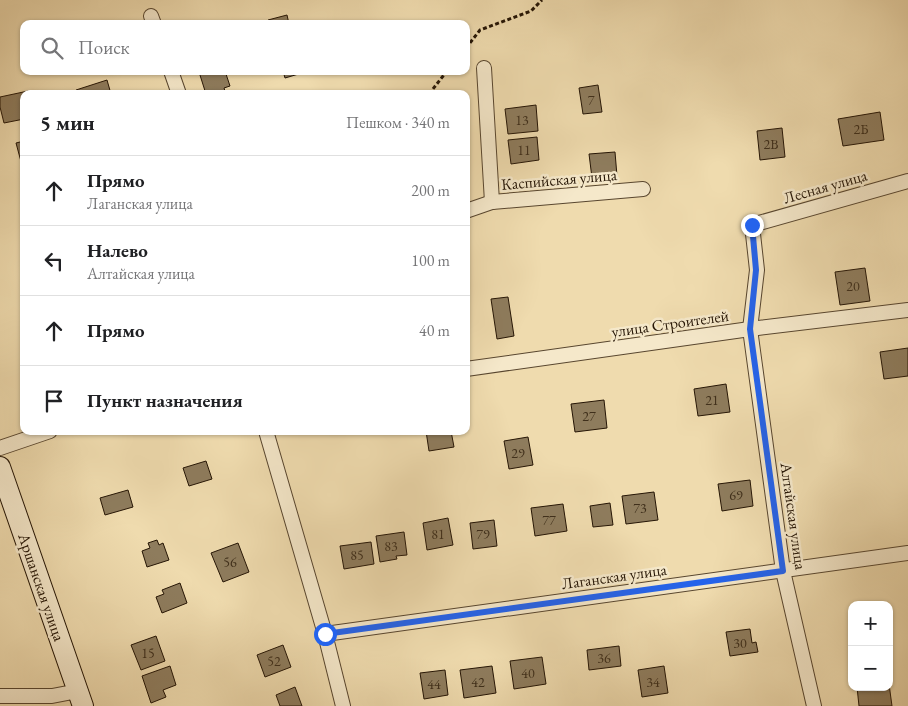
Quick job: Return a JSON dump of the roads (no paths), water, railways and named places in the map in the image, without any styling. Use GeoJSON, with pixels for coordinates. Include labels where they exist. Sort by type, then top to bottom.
{"type":"FeatureCollection","features":[{"type":"Feature","properties":{"kind":"street","name":"Каспийская улица"},"geometry":{"type":"LineString","coordinates":[[484,68],[492,202],[642,189]]}},
{"type":"Feature","properties":{"kind":"street"},"geometry":{"type":"LineString","coordinates":[[172,75],[178,90]]}},
{"type":"Feature","properties":{"kind":"street","name":"Лесная улица"},"geometry":{"type":"LineString","coordinates":[[752,225],[908,181]]}},
{"type":"Feature","properties":{"kind":"street"},"geometry":{"type":"LineString","coordinates":[[470,210],[492,202]]}},
{"type":"Feature","properties":{"kind":"street","name":"Алтайская улица"},"geometry":{"type":"LineString","coordinates":[[752,225],[756,270],[750,329],[783,571],[814,706]]}},
{"type":"Feature","properties":{"kind":"street","name":"улица Строителей"},"geometry":{"type":"LineString","coordinates":[[470,368],[750,329],[908,310]]}},
{"type":"Feature","properties":{"kind":"street"},"geometry":{"type":"LineString","coordinates":[[0,448],[38,435]]}},
{"type":"Feature","properties":{"kind":"street"},"geometry":{"type":"LineString","coordinates":[[267,435],[325,634],[343,706]]}},
{"type":"Feature","properties":{"kind":"street","name":"Аршанская улица"},"geometry":{"type":"LineString","coordinates":[[2,480],[81,699]]}},
{"type":"Feature","properties":{"kind":"street","name":"Лаганская улица"},"geometry":{"type":"LineString","coordinates":[[325,634],[908,553]]}},
{"type":"Feature","properties":{"kind":"street"},"geometry":{"type":"LineString","coordinates":[[0,696],[52,696],[81,699]]}}]}
